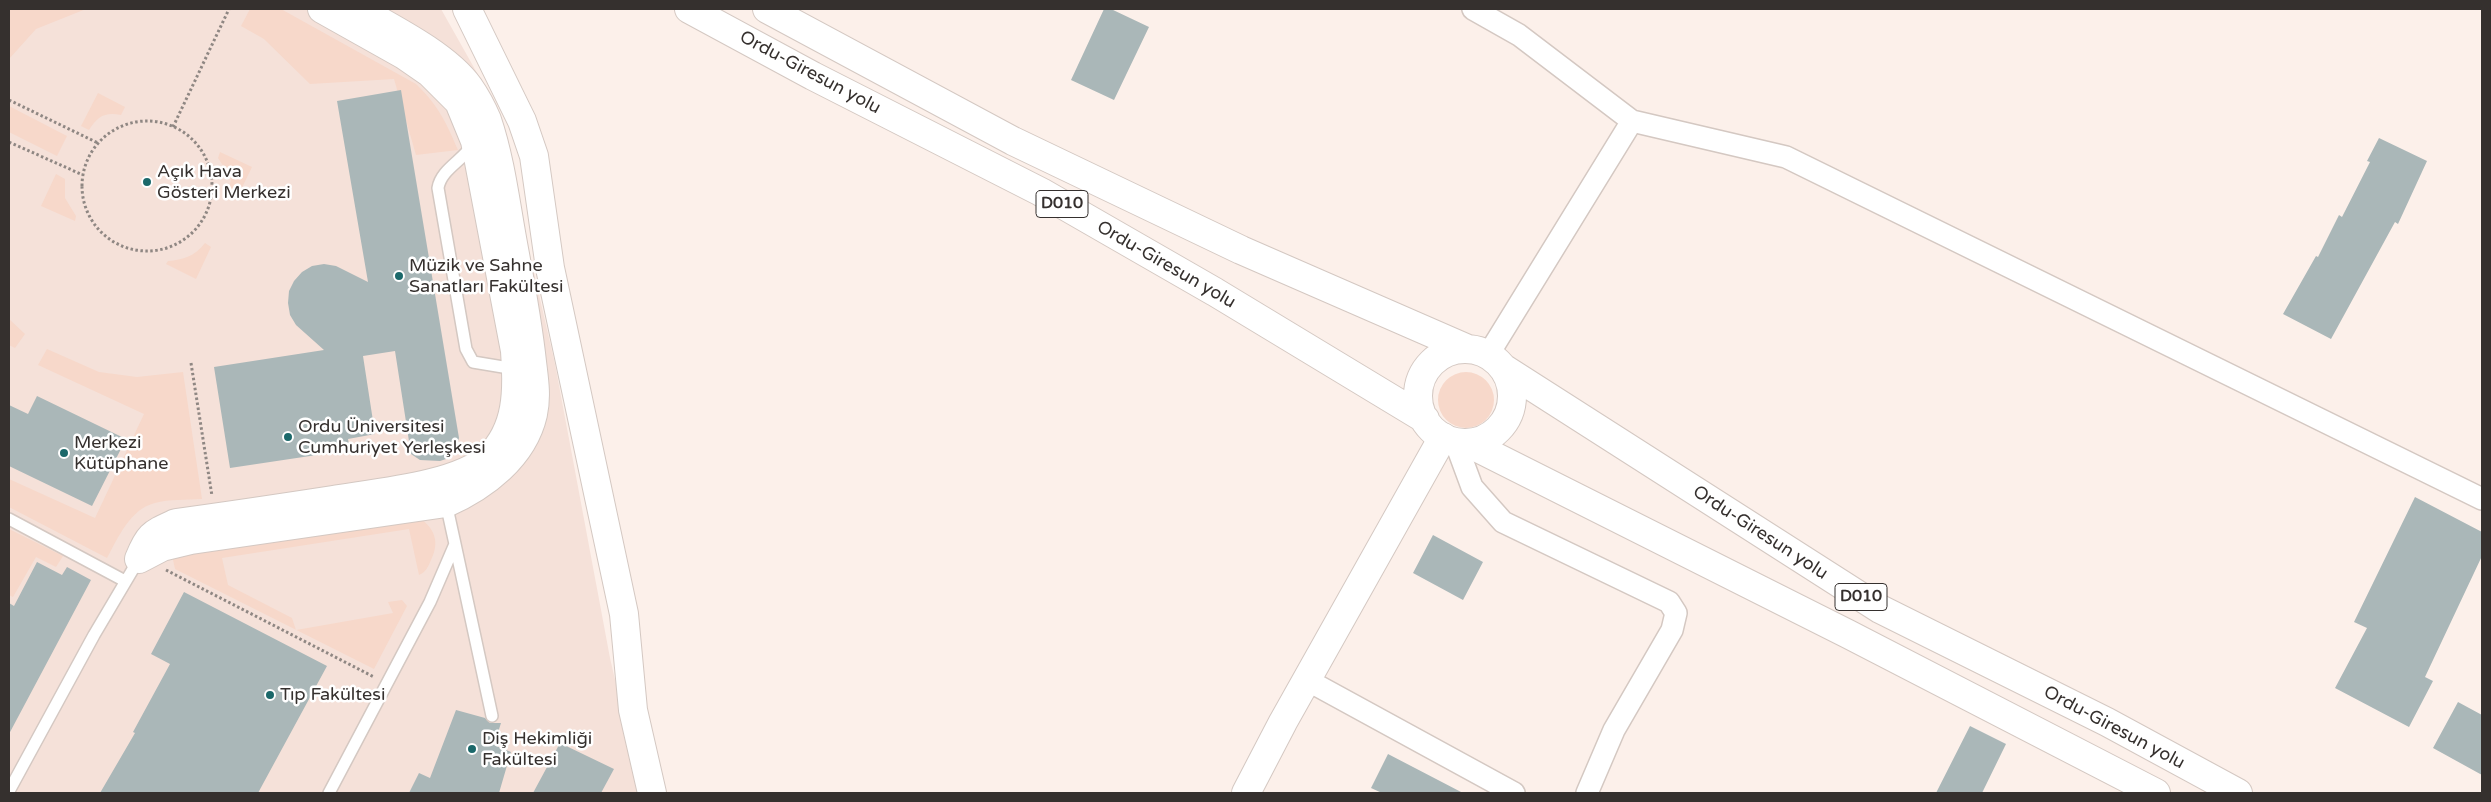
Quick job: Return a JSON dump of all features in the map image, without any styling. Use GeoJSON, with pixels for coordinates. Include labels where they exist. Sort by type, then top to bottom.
{"type":"FeatureCollection","features":[{"type":"Feature","properties":{"kind":"main road"},"geometry":{"type":"LineString","coordinates":[[142,562],[147,540],[156,532],[176,523],[382,492],[445,480],[473,470],[489,457],[502,441],[511,424],[518,385],[516,351],[475,141],[459,102],[430,73],[322,9]]}},
{"type":"Feature","properties":{"kind":"main road"},"geometry":{"type":"LineString","coordinates":[[142,562],[191,540],[446,502],[467,494],[494,475],[511,458],[533,416],[536,395],[528,328],[497,158],[487,120],[478,100],[468,85],[451,68],[414,42],[358,9]]}},
{"type":"Feature","properties":{"kind":"main road"},"geometry":{"type":"LineString","coordinates":[[467,9],[522,121],[534,156],[550,268],[624,614],[633,710],[652,793]]}},
{"type":"Feature","properties":{"kind":"main road","name":"Ordu-Giresun yolu"},"geometry":{"type":"LineString","coordinates":[[689,9],[814,76],[1041,192],[1216,292],[1448,435],[1891,656],[2156,793]]}},
{"type":"Feature","properties":{"kind":"main road","name":"Ordu-Giresun yolu"},"geometry":{"type":"LineString","coordinates":[[767,9],[798,18],[1022,146],[1241,250],[1486,357],[1880,609],[2107,722],[2238,793]]}},
{"type":"Feature","properties":{"kind":"main road"},"geometry":{"type":"LineString","coordinates":[[1447,353],[1486,357],[1510,384],[1512,400],[1507,416],[1498,429],[1484,439],[1448,435],[1419,406],[1418,392],[1422,378],[1429,365],[1447,353]]}},
{"type":"Feature","properties":{"kind":"main road"},"geometry":{"type":"LineString","coordinates":[[1246,793],[1307,680],[1448,435]]}},
{"type":"Feature","properties":{"kind":"street"},"geometry":{"type":"LineString","coordinates":[[1473,9],[1519,35],[1632,121],[1786,157],[2482,499]]}},
{"type":"Feature","properties":{"kind":"street"},"geometry":{"type":"LineString","coordinates":[[1486,357],[1632,121]]}},
{"type":"Feature","properties":{"kind":"street"},"geometry":{"type":"LineString","coordinates":[[1448,435],[1472,487],[1503,522],[1669,602],[1676,613],[1672,630],[1614,730],[1586,793]]}},
{"type":"Feature","properties":{"kind":"street"},"geometry":{"type":"LineString","coordinates":[[1307,680],[1514,793]]}},
{"type":"Feature","properties":{"kind":"lane"},"geometry":{"type":"LineString","coordinates":[[475,141],[468,154],[440,178],[438,188],[466,349],[473,362],[517,373]]}},
{"type":"Feature","properties":{"kind":"lane"},"geometry":{"type":"LineString","coordinates":[[446,502],[492,716]]}},
{"type":"Feature","properties":{"kind":"lane"},"geometry":{"type":"LineString","coordinates":[[9,519],[142,562],[9,791]]}},
{"type":"Feature","properties":{"kind":"lane"},"geometry":{"type":"LineString","coordinates":[[329,793],[430,602],[455,544]]}},
{"type":"Feature","properties":{"kind":"path"},"geometry":{"type":"LineString","coordinates":[[173,127],[229,9]]}},
{"type":"Feature","properties":{"kind":"path"},"geometry":{"type":"LineString","coordinates":[[9,100],[98,143]]}},
{"type":"Feature","properties":{"kind":"path"},"geometry":{"type":"LineString","coordinates":[[151,121],[173,127],[190,138],[203,154],[210,173],[212,193],[206,213],[195,230],[179,243],[160,250],[139,251],[120,246],[101,232],[88,214],[82,193],[83,175],[93,150],[108,133],[129,124],[151,121]]}},
{"type":"Feature","properties":{"kind":"path"},"geometry":{"type":"LineString","coordinates":[[9,142],[83,175]]}},
{"type":"Feature","properties":{"kind":"path"},"geometry":{"type":"LineString","coordinates":[[190,363],[214,504]]}},
{"type":"Feature","properties":{"kind":"path"},"geometry":{"type":"LineString","coordinates":[[142,562],[166,570],[387,684]]}},
{"type":"Feature","properties":{"kind":"shaded area","name":"Ordu Üniversitesi Cumhuriyet Yerleşkesi"},"geometry":{"type":"Polygon","coordinates":[[[9,9],[441,9],[490,96],[523,225],[555,364],[610,658],[641,793],[9,793],[9,9]]]}},
{"type":"Feature","properties":{"kind":"shaded area"},"geometry":{"type":"Polygon","coordinates":[[[9,9],[86,9],[36,29],[9,59],[9,9]]]}},
{"type":"Feature","properties":{"kind":"shaded area"},"geometry":{"type":"Polygon","coordinates":[[[250,9],[281,9],[416,84],[441,114],[458,150],[416,155],[394,79],[310,84],[264,39],[241,26],[250,9]]]}},
{"type":"Feature","properties":{"kind":"shaded area"},"geometry":{"type":"Polygon","coordinates":[[[98,93],[125,107],[121,115],[111,114],[102,116],[89,130],[81,126],[98,93]]]}},
{"type":"Feature","properties":{"kind":"shaded area"},"geometry":{"type":"Polygon","coordinates":[[[9,106],[67,136],[57,156],[9,132],[9,106]]]}},
{"type":"Feature","properties":{"kind":"shaded area"},"geometry":{"type":"Polygon","coordinates":[[[220,152],[252,167],[236,200],[228,197],[231,178],[218,158],[220,152]]]}},
{"type":"Feature","properties":{"kind":"shaded area"},"geometry":{"type":"Polygon","coordinates":[[[56,174],[65,179],[65,198],[76,216],[75,221],[41,206],[56,174]]]}},
{"type":"Feature","properties":{"kind":"shaded area"},"geometry":{"type":"Polygon","coordinates":[[[205,243],[211,247],[196,279],[166,264],[168,261],[179,260],[193,254],[205,243]]]}},
{"type":"Feature","properties":{"kind":"shaded area"},"geometry":{"type":"Polygon","coordinates":[[[9,319],[25,334],[15,348],[9,345],[9,319]]]}},
{"type":"Feature","properties":{"kind":"shaded area"},"geometry":{"type":"Polygon","coordinates":[[[47,349],[99,372],[137,377],[183,372],[202,499],[166,501],[146,506],[138,511],[120,533],[107,558],[9,507],[9,479],[95,518],[144,414],[38,365],[47,349]]]}},
{"type":"Feature","properties":{"kind":"shaded area"},"geometry":{"type":"Polygon","coordinates":[[[1461,372],[1471,372],[1486,380],[1492,389],[1494,400],[1492,411],[1486,420],[1471,428],[1461,428],[1450,423],[1443,416],[1438,405],[1438,395],[1443,384],[1450,377],[1461,372]]]}},
{"type":"Feature","properties":{"kind":"shaded area"},"geometry":{"type":"Polygon","coordinates":[[[418,517],[432,531],[435,541],[434,553],[428,567],[419,575],[409,529],[222,558],[228,585],[292,618],[296,630],[175,569],[172,555],[418,517]]]}},
{"type":"Feature","properties":{"kind":"shaded area"},"geometry":{"type":"Polygon","coordinates":[[[9,529],[63,556],[56,567],[36,557],[13,597],[9,595],[9,529]]]}},
{"type":"Feature","properties":{"kind":"shaded area"},"geometry":{"type":"Polygon","coordinates":[[[402,600],[407,606],[374,669],[296,630],[393,613],[388,602],[402,600]]]}},
{"type":"Feature","properties":{"kind":"building"},"geometry":{"type":"Polygon","coordinates":[[[1104,9],[1111,9],[1149,27],[1114,100],[1071,80],[1104,9]]]}},
{"type":"Feature","properties":{"kind":"building","name":"Müzik ve Sahne Sanatları Fakültesi"},"geometry":{"type":"Polygon","coordinates":[[[401,90],[459,438],[456,447],[446,459],[440,461],[420,460],[411,454],[395,351],[363,356],[375,434],[348,439],[350,450],[230,468],[214,367],[324,350],[296,325],[290,315],[289,291],[294,281],[302,272],[312,266],[324,264],[336,266],[368,282],[337,101],[401,90]]]}},
{"type":"Feature","properties":{"kind":"building"},"geometry":{"type":"Polygon","coordinates":[[[2379,138],[2427,161],[2398,224],[2395,222],[2331,339],[2283,314],[2316,256],[2318,257],[2339,215],[2342,217],[2370,162],[2367,161],[2379,138]]]}},
{"type":"Feature","properties":{"kind":"building","name":"Merkezi Kütüphane"},"geometry":{"type":"Polygon","coordinates":[[[37,396],[126,439],[92,506],[9,466],[9,405],[28,414],[37,396]]]}},
{"type":"Feature","properties":{"kind":"building"},"geometry":{"type":"Polygon","coordinates":[[[2415,497],[2482,532],[2482,556],[2425,677],[2433,681],[2409,727],[2335,688],[2367,628],[2354,622],[2415,497]]]}},
{"type":"Feature","properties":{"kind":"building"},"geometry":{"type":"Polygon","coordinates":[[[1433,535],[1483,562],[1463,600],[1413,573],[1433,535]]]}},
{"type":"Feature","properties":{"kind":"building"},"geometry":{"type":"Polygon","coordinates":[[[37,562],[62,575],[67,567],[91,580],[9,734],[9,603],[14,606],[37,562]]]}},
{"type":"Feature","properties":{"kind":"building","name":"Tıp Fakültesi"},"geometry":{"type":"Polygon","coordinates":[[[184,592],[327,666],[258,793],[100,793],[135,733],[133,732],[170,664],[151,654],[184,592]]]}},
{"type":"Feature","properties":{"kind":"building"},"geometry":{"type":"Polygon","coordinates":[[[2458,702],[2482,715],[2482,775],[2433,748],[2458,702]]]}},
{"type":"Feature","properties":{"kind":"building","name":"Diş Hekimliği Fakültesi"},"geometry":{"type":"Polygon","coordinates":[[[456,710],[485,718],[490,723],[501,723],[494,745],[511,752],[499,793],[409,793],[419,773],[430,778],[456,710]]]}},
{"type":"Feature","properties":{"kind":"building"},"geometry":{"type":"Polygon","coordinates":[[[1970,726],[2006,744],[1982,793],[1936,793],[1970,726]]]}},
{"type":"Feature","properties":{"kind":"building","name":"Diş Hekimliği Fakültesi"},"geometry":{"type":"Polygon","coordinates":[[[560,743],[614,769],[601,793],[533,793],[560,743]]]}},
{"type":"Feature","properties":{"kind":"building"},"geometry":{"type":"Polygon","coordinates":[[[1388,754],[1463,793],[1382,793],[1371,788],[1388,754]]]}},
{"type":"Feature","properties":{"kind":"place","name":"Açık Hava Gösteri Merkezi"},"geometry":{"type":"Point","coordinates":[147,182]}},
{"type":"Feature","properties":{"kind":"place","name":"Müzik ve Sahne Sanatları Fakültesi"},"geometry":{"type":"Point","coordinates":[399,276]}},
{"type":"Feature","properties":{"kind":"place","name":"Ordu Üniversitesi Cumhuriyet Yerleşkesi"},"geometry":{"type":"Point","coordinates":[288,437]}},
{"type":"Feature","properties":{"kind":"place","name":"Merkezi Kütüphane"},"geometry":{"type":"Point","coordinates":[64,453]}},
{"type":"Feature","properties":{"kind":"place","name":"Tıp Fakültesi"},"geometry":{"type":"Point","coordinates":[270,695]}},
{"type":"Feature","properties":{"kind":"place","name":"Diş Hekimliği Fakültesi"},"geometry":{"type":"Point","coordinates":[472,749]}}]}
